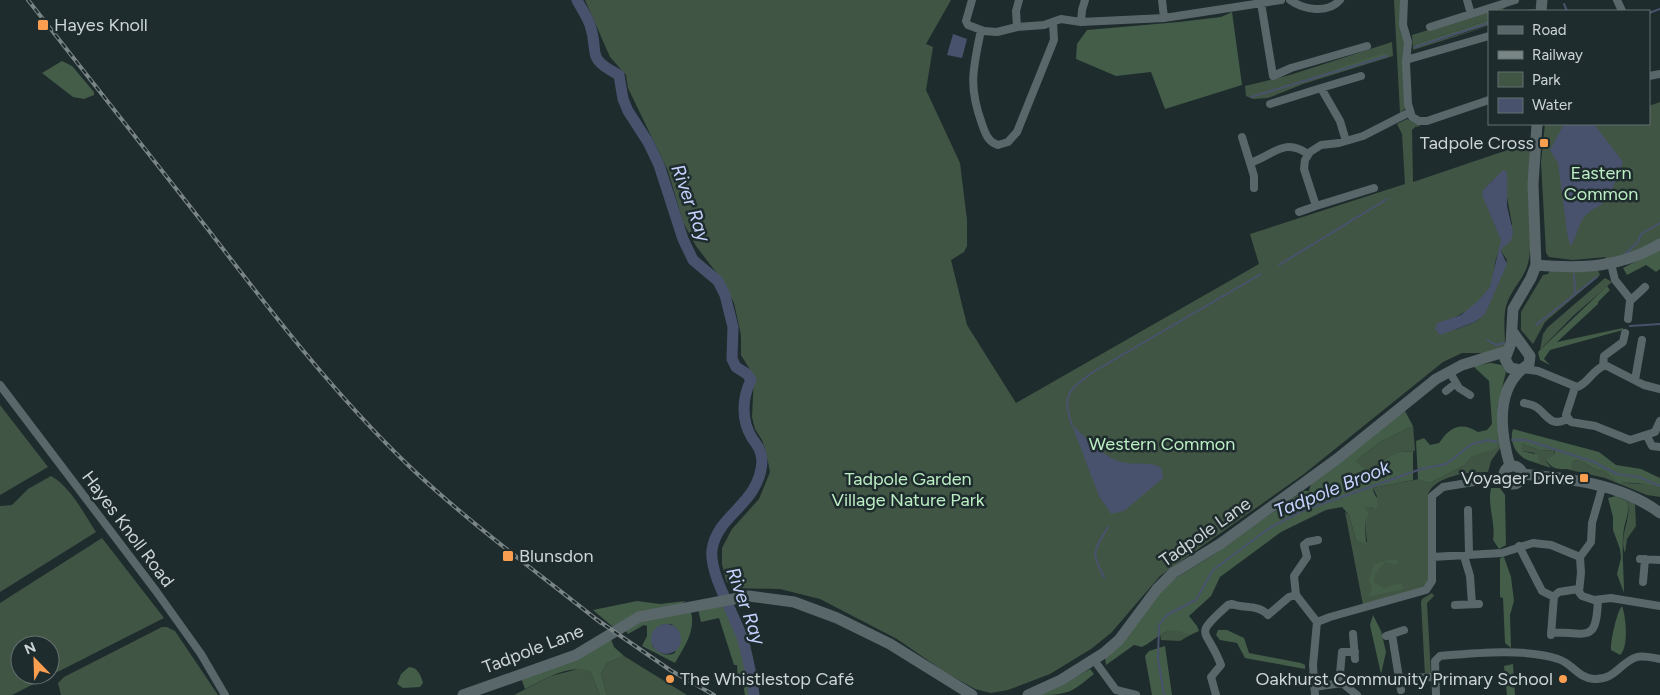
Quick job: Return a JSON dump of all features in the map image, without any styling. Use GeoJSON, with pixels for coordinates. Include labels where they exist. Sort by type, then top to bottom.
{"type":"FeatureCollection","features":[{"type":"Feature","properties":{"kind":"street"},"geometry":{"type":"LineString","coordinates":[[972,0],[966,23],[981,30],[997,32],[1063,20],[1081,22],[1164,18],[1239,3],[1261,3],[1281,0]]}},
{"type":"Feature","properties":{"kind":"street"},"geometry":{"type":"LineString","coordinates":[[1017,27],[1016,15],[1019,0]]}},
{"type":"Feature","properties":{"kind":"street"},"geometry":{"type":"LineString","coordinates":[[1081,22],[1085,0]]}},
{"type":"Feature","properties":{"kind":"street"},"geometry":{"type":"LineString","coordinates":[[1162,0],[1164,18]]}},
{"type":"Feature","properties":{"kind":"street"},"geometry":{"type":"LineString","coordinates":[[1291,0],[1302,8],[1313,8],[1332,7],[1340,0]]}},
{"type":"Feature","properties":{"kind":"street"},"geometry":{"type":"LineString","coordinates":[[1404,0],[1403,25],[1408,42],[1406,60],[1410,112],[1416,120],[1427,121],[1488,100]]}},
{"type":"Feature","properties":{"kind":"street"},"geometry":{"type":"LineString","coordinates":[[1466,0],[1471,14]]}},
{"type":"Feature","properties":{"kind":"street"},"geometry":{"type":"LineString","coordinates":[[1430,27],[1512,1],[1513,10]]}},
{"type":"Feature","properties":{"kind":"street"},"geometry":{"type":"LineString","coordinates":[[1261,3],[1270,77],[1291,68],[1367,46]]}},
{"type":"Feature","properties":{"kind":"street"},"geometry":{"type":"LineString","coordinates":[[981,30],[972,77],[973,96],[988,137],[998,145],[1008,142],[1017,132],[1054,40],[1053,22]]}},
{"type":"Feature","properties":{"kind":"street"},"geometry":{"type":"LineString","coordinates":[[1406,60],[1488,36]]}},
{"type":"Feature","properties":{"kind":"street"},"geometry":{"type":"LineString","coordinates":[[1458,45],[1461,54]]}},
{"type":"Feature","properties":{"kind":"street"},"geometry":{"type":"LineString","coordinates":[[1270,104],[1361,76]]}},
{"type":"Feature","properties":{"kind":"street"},"geometry":{"type":"LineString","coordinates":[[1321,88],[1340,121],[1346,141]]}},
{"type":"Feature","properties":{"kind":"street"},"geometry":{"type":"LineString","coordinates":[[1316,206],[1304,169],[1308,154],[1319,146],[1346,141],[1369,133],[1410,112]]}},
{"type":"Feature","properties":{"kind":"street"},"geometry":{"type":"LineString","coordinates":[[1510,466],[1505,443],[1503,404],[1509,383],[1508,357],[1513,309],[1531,278],[1536,264],[1533,184],[1537,125]]}},
{"type":"Feature","properties":{"kind":"street"},"geometry":{"type":"LineString","coordinates":[[1242,137],[1254,176],[1254,188]]}},
{"type":"Feature","properties":{"kind":"street"},"geometry":{"type":"LineString","coordinates":[[1250,163],[1288,146],[1296,146],[1308,154]]}},
{"type":"Feature","properties":{"kind":"street"},"geometry":{"type":"LineString","coordinates":[[1299,212],[1374,188]]}},
{"type":"Feature","properties":{"kind":"street"},"geometry":{"type":"LineString","coordinates":[[1536,264],[1576,268],[1611,264],[1633,257],[1660,244]]}},
{"type":"Feature","properties":{"kind":"street"},"geometry":{"type":"LineString","coordinates":[[1611,264],[1615,280],[1631,300]]}},
{"type":"Feature","properties":{"kind":"street"},"geometry":{"type":"LineString","coordinates":[[1628,318],[1628,306],[1631,300],[1645,286]]}},
{"type":"Feature","properties":{"kind":"street"},"geometry":{"type":"LineString","coordinates":[[1512,331],[1529,353],[1530,360],[1538,371]]}},
{"type":"Feature","properties":{"kind":"street"},"geometry":{"type":"LineString","coordinates":[[1603,366],[1604,356],[1623,342],[1625,333]]}},
{"type":"Feature","properties":{"kind":"street"},"geometry":{"type":"LineString","coordinates":[[1635,380],[1642,340]]}},
{"type":"Feature","properties":{"kind":"street","name":"Tadpole Lane"},"geometry":{"type":"LineString","coordinates":[[1028,695],[1061,680],[1094,660],[1119,640],[1157,589],[1174,573],[1220,544],[1324,469],[1428,384],[1449,371],[1487,358],[1508,357],[1518,346],[1525,348]]}},
{"type":"Feature","properties":{"kind":"street","name":"Tadpole Lane"},"geometry":{"type":"LineString","coordinates":[[1508,357],[1514,370],[1522,370]]}},
{"type":"Feature","properties":{"kind":"street"},"geometry":{"type":"LineString","coordinates":[[1509,383],[1530,360]]}},
{"type":"Feature","properties":{"kind":"street"},"geometry":{"type":"LineString","coordinates":[[1603,366],[1660,389]]}},
{"type":"Feature","properties":{"kind":"street"},"geometry":{"type":"LineString","coordinates":[[1522,370],[1538,371],[1575,387],[1581,386],[1590,374],[1603,366]]}},
{"type":"Feature","properties":{"kind":"street"},"geometry":{"type":"LineString","coordinates":[[1449,371],[1462,390],[1470,394]]}},
{"type":"Feature","properties":{"kind":"street"},"geometry":{"type":"LineString","coordinates":[[1446,391],[1456,383]]}},
{"type":"Feature","properties":{"kind":"street","name":"Hayes Knoll Road"},"geometry":{"type":"LineString","coordinates":[[0,385],[156,591],[201,654],[225,695]]}},
{"type":"Feature","properties":{"kind":"street"},"geometry":{"type":"LineString","coordinates":[[1567,419],[1567,409],[1575,387]]}},
{"type":"Feature","properties":{"kind":"street"},"geometry":{"type":"LineString","coordinates":[[1524,404],[1537,407],[1543,415],[1555,422],[1567,419]]}},
{"type":"Feature","properties":{"kind":"street"},"geometry":{"type":"LineString","coordinates":[[1567,419],[1571,422],[1599,428],[1627,440],[1647,436],[1656,430],[1660,421]]}},
{"type":"Feature","properties":{"kind":"street"},"geometry":{"type":"LineString","coordinates":[[1647,436],[1654,447],[1660,447]]}},
{"type":"Feature","properties":{"kind":"street"},"geometry":{"type":"LineString","coordinates":[[1510,466],[1518,467],[1522,474]]}},
{"type":"Feature","properties":{"kind":"street"},"geometry":{"type":"LineString","coordinates":[[1504,477],[1506,469],[1510,466]]}},
{"type":"Feature","properties":{"kind":"street"},"geometry":{"type":"LineString","coordinates":[[1504,477],[1513,484],[1519,482],[1522,474]]}},
{"type":"Feature","properties":{"kind":"street"},"geometry":{"type":"LineString","coordinates":[[1522,474],[1568,479],[1602,488],[1648,504],[1660,505]]}},
{"type":"Feature","properties":{"kind":"street"},"geometry":{"type":"LineString","coordinates":[[1317,622],[1425,591],[1432,582],[1431,501],[1434,492],[1446,487],[1504,477]]}},
{"type":"Feature","properties":{"kind":"street"},"geometry":{"type":"LineString","coordinates":[[1602,488],[1592,522],[1591,542],[1580,557],[1581,573],[1578,589],[1582,596],[1598,600],[1611,598],[1660,606]]}},
{"type":"Feature","properties":{"kind":"street"},"geometry":{"type":"LineString","coordinates":[[1648,504],[1660,513]]}},
{"type":"Feature","properties":{"kind":"street"},"geometry":{"type":"LineString","coordinates":[[1455,605],[1475,604],[1466,555],[1468,510]]}},
{"type":"Feature","properties":{"kind":"street"},"geometry":{"type":"LineString","coordinates":[[1318,540],[1308,542],[1304,546],[1307,557],[1294,578],[1296,595],[1317,622],[1313,665],[1314,691],[1346,684],[1357,695]]}},
{"type":"Feature","properties":{"kind":"street"},"geometry":{"type":"LineString","coordinates":[[1432,557],[1502,553],[1530,543],[1548,544],[1580,557]]}},
{"type":"Feature","properties":{"kind":"street"},"geometry":{"type":"LineString","coordinates":[[1520,546],[1542,591],[1554,597]]}},
{"type":"Feature","properties":{"kind":"street"},"geometry":{"type":"LineString","coordinates":[[1643,582],[1642,559],[1660,560]]}},
{"type":"Feature","properties":{"kind":"street"},"geometry":{"type":"LineString","coordinates":[[1578,589],[1559,592],[1554,597],[1551,634],[1583,634],[1592,630],[1596,624],[1598,600]]}},
{"type":"Feature","properties":{"kind":"street"},"geometry":{"type":"LineString","coordinates":[[1227,671],[1221,665],[1214,646],[1204,636],[1209,622],[1232,604],[1260,609],[1268,615],[1289,597],[1296,595]]}},
{"type":"Feature","properties":{"kind":"street","name":"Tadpole Lane"},"geometry":{"type":"LineString","coordinates":[[463,695],[563,660],[599,642],[619,627],[650,614],[741,596],[783,600],[827,613],[890,644],[972,695]]}},
{"type":"Feature","properties":{"kind":"street"},"geometry":{"type":"LineString","coordinates":[[1401,690],[1400,678],[1389,636],[1404,630]]}},
{"type":"Feature","properties":{"kind":"street"},"geometry":{"type":"LineString","coordinates":[[1339,684],[1342,652],[1355,655],[1353,634]]}},
{"type":"Feature","properties":{"kind":"street"},"geometry":{"type":"LineString","coordinates":[[1436,695],[1435,660],[1441,656],[1514,653],[1545,656],[1561,660],[1581,675],[1593,679],[1615,673],[1628,662],[1638,657],[1660,659]]}},
{"type":"Feature","properties":{"kind":"street"},"geometry":{"type":"LineString","coordinates":[[1094,660],[1116,690],[1136,695]]}},
{"type":"Feature","properties":{"kind":"street"},"geometry":{"type":"LineString","coordinates":[[1216,695],[1211,677],[1221,665]]}},
{"type":"Feature","properties":{"kind":"street"},"geometry":{"type":"LineString","coordinates":[[1400,678],[1435,677]]}},
{"type":"Feature","properties":{"kind":"green space","name":"Tadpole Garden Village Nature Park"},"geometry":{"type":"Polygon","coordinates":[[[585,0],[951,0],[926,44],[933,47],[926,90],[960,163],[967,220],[967,246],[964,252],[951,260],[967,325],[1016,403],[1259,264],[1250,234],[1405,184],[1402,134],[1397,124],[1407,119],[1421,126],[1415,127],[1412,130],[1413,182],[1528,143],[1532,146],[1534,248],[1530,249],[1527,267],[1506,306],[1504,321],[1505,346],[1487,353],[1462,353],[1443,362],[1304,474],[1160,576],[1111,633],[1091,649],[1050,674],[1008,690],[991,693],[975,689],[945,672],[897,639],[820,599],[780,589],[733,588],[726,581],[722,564],[722,548],[732,529],[759,499],[770,472],[766,452],[762,440],[755,429],[752,417],[754,376],[741,355],[741,335],[734,303],[722,280],[696,246],[683,222],[668,171],[628,88],[626,75],[610,57],[585,0]],[[1495,178],[1483,190],[1486,204],[1498,227],[1501,240],[1491,285],[1476,304],[1462,314],[1440,322],[1457,329],[1471,324],[1478,320],[1490,301],[1507,260],[1501,251],[1512,224],[1506,192],[1495,178]]]}},
{"type":"Feature","properties":{"kind":"green space"},"geometry":{"type":"Polygon","coordinates":[[[1394,0],[1400,0],[1400,25],[1405,41],[1406,108],[1400,113],[1394,0]]]}},
{"type":"Feature","properties":{"kind":"green space"},"geometry":{"type":"Polygon","coordinates":[[[1509,5],[1504,10],[1493,10],[1509,5]]]}},
{"type":"Feature","properties":{"kind":"green space"},"geometry":{"type":"Polygon","coordinates":[[[1488,11],[1488,20],[1416,44],[1415,47],[1488,26],[1413,50],[1412,35],[1488,11]]]}},
{"type":"Feature","properties":{"kind":"green space"},"geometry":{"type":"Polygon","coordinates":[[[1232,12],[1242,85],[1165,109],[1151,72],[1116,76],[1076,59],[1077,44],[1087,30],[1221,17],[1232,12]]]}},
{"type":"Feature","properties":{"kind":"green space"},"geometry":{"type":"Polygon","coordinates":[[[1488,20],[1488,25],[1415,47],[1416,44],[1488,20]]]}},
{"type":"Feature","properties":{"kind":"green space"},"geometry":{"type":"Polygon","coordinates":[[[1392,42],[1393,56],[1303,84],[1268,98],[1253,99],[1246,96],[1245,86],[1290,75],[1392,42]]]}},
{"type":"Feature","properties":{"kind":"green space"},"geometry":{"type":"Polygon","coordinates":[[[1385,53],[1387,57],[1326,76],[1323,75],[1346,65],[1385,53]]]}},
{"type":"Feature","properties":{"kind":"green space"},"geometry":{"type":"Polygon","coordinates":[[[62,61],[72,66],[94,92],[94,95],[84,99],[73,97],[42,73],[62,61]]]}},
{"type":"Feature","properties":{"kind":"green space","name":"Eastern Common"},"geometry":{"type":"Polygon","coordinates":[[[1660,102],[1660,240],[1645,248],[1603,261],[1606,257],[1573,260],[1549,257],[1546,253],[1541,162],[1545,125],[1650,125],[1650,106],[1660,102]]]}},
{"type":"Feature","properties":{"kind":"green space"},"geometry":{"type":"Polygon","coordinates":[[[1660,249],[1660,269],[1656,272],[1646,265],[1627,275],[1623,268],[1660,249]]]}},
{"type":"Feature","properties":{"kind":"green space"},"geometry":{"type":"Polygon","coordinates":[[[1550,270],[1576,272],[1598,270],[1600,275],[1545,322],[1533,344],[1521,330],[1521,312],[1543,275],[1548,274],[1550,270]]]}},
{"type":"Feature","properties":{"kind":"green space"},"geometry":{"type":"Polygon","coordinates":[[[1605,278],[1612,282],[1573,316],[1540,350],[1543,334],[1548,327],[1605,278]]]}},
{"type":"Feature","properties":{"kind":"green space"},"geometry":{"type":"Polygon","coordinates":[[[1607,286],[1610,290],[1598,304],[1557,342],[1623,328],[1623,330],[1550,350],[1544,359],[1550,365],[1540,360],[1538,352],[1607,286]]]}},
{"type":"Feature","properties":{"kind":"green space"},"geometry":{"type":"Polygon","coordinates":[[[1491,363],[1502,365],[1506,372],[1497,408],[1498,445],[1495,449],[1472,457],[1465,465],[1430,483],[1418,479],[1416,441],[1424,438],[1430,445],[1439,443],[1447,433],[1456,427],[1466,427],[1478,432],[1487,430],[1492,424],[1489,381],[1473,366],[1491,363]]]}},
{"type":"Feature","properties":{"kind":"green space"},"geometry":{"type":"Polygon","coordinates":[[[1505,381],[1500,397],[1501,447],[1491,461],[1488,472],[1463,474],[1445,479],[1432,488],[1428,494],[1428,583],[1422,589],[1363,605],[1345,512],[1349,515],[1356,540],[1367,542],[1365,521],[1368,512],[1365,508],[1367,506],[1372,508],[1377,496],[1373,488],[1419,479],[1430,483],[1465,465],[1472,457],[1498,445],[1498,404],[1499,396],[1505,381]]]}},
{"type":"Feature","properties":{"kind":"green space"},"geometry":{"type":"Polygon","coordinates":[[[0,405],[48,467],[0,495],[0,405]]]}},
{"type":"Feature","properties":{"kind":"green space"},"geometry":{"type":"Polygon","coordinates":[[[1405,411],[1413,426],[1380,442],[1356,461],[1366,470],[1399,452],[1413,452],[1413,480],[1373,488],[1378,505],[1376,508],[1365,507],[1369,513],[1365,521],[1366,544],[1356,540],[1349,515],[1342,507],[1326,510],[1281,532],[1220,577],[1211,596],[1189,616],[1199,631],[1190,635],[1169,631],[1142,647],[1134,645],[1106,665],[1105,657],[1166,584],[1213,555],[1303,491],[1309,491],[1312,479],[1405,411]]]}},
{"type":"Feature","properties":{"kind":"green space"},"geometry":{"type":"Polygon","coordinates":[[[1413,426],[1415,450],[1413,452],[1400,452],[1365,470],[1356,461],[1380,442],[1413,426]]]}},
{"type":"Feature","properties":{"kind":"green space"},"geometry":{"type":"Polygon","coordinates":[[[1513,429],[1599,452],[1616,465],[1641,469],[1660,478],[1660,488],[1639,483],[1618,483],[1605,471],[1597,470],[1578,460],[1573,461],[1572,469],[1554,468],[1546,460],[1555,454],[1555,451],[1540,450],[1522,444],[1522,451],[1538,455],[1539,462],[1527,460],[1514,447],[1512,441],[1513,429]]]}},
{"type":"Feature","properties":{"kind":"green space"},"geometry":{"type":"Polygon","coordinates":[[[1522,444],[1540,450],[1554,451],[1555,454],[1546,461],[1551,468],[1533,462],[1539,461],[1534,453],[1522,451],[1522,444]]]}},
{"type":"Feature","properties":{"kind":"green space"},"geometry":{"type":"Polygon","coordinates":[[[1578,460],[1597,470],[1605,471],[1623,483],[1647,484],[1660,488],[1660,497],[1647,495],[1605,478],[1566,469],[1572,469],[1573,461],[1578,460]]]}},
{"type":"Feature","properties":{"kind":"green space"},"geometry":{"type":"Polygon","coordinates":[[[51,476],[70,493],[96,532],[0,592],[0,506],[12,505],[28,489],[51,476]]]}},
{"type":"Feature","properties":{"kind":"green space"},"geometry":{"type":"Polygon","coordinates":[[[1491,488],[1500,488],[1505,495],[1506,545],[1499,549],[1493,540],[1491,488]]]}},
{"type":"Feature","properties":{"kind":"green space"},"geometry":{"type":"Polygon","coordinates":[[[1616,496],[1627,501],[1628,505],[1623,543],[1624,593],[1617,574],[1621,558],[1620,549],[1613,530],[1613,517],[1608,498],[1616,496]]]}},
{"type":"Feature","properties":{"kind":"green space"},"geometry":{"type":"Polygon","coordinates":[[[1627,501],[1635,503],[1636,526],[1627,539],[1625,553],[1623,540],[1628,514],[1627,501]]]}},
{"type":"Feature","properties":{"kind":"green space"},"geometry":{"type":"Polygon","coordinates":[[[102,538],[164,618],[60,671],[60,635],[10,635],[10,685],[32,685],[12,695],[0,695],[0,603],[102,538]]]}},
{"type":"Feature","properties":{"kind":"green space"},"geometry":{"type":"Polygon","coordinates":[[[1504,557],[1511,577],[1514,601],[1510,615],[1511,648],[1505,643],[1503,598],[1500,597],[1500,558],[1504,557]]]}},
{"type":"Feature","properties":{"kind":"green space"},"geometry":{"type":"Polygon","coordinates":[[[1392,559],[1397,560],[1397,564],[1385,562],[1375,574],[1374,582],[1383,588],[1401,583],[1404,589],[1368,597],[1372,589],[1369,581],[1374,564],[1392,559]]]}},
{"type":"Feature","properties":{"kind":"green space"},"geometry":{"type":"Polygon","coordinates":[[[1432,593],[1434,596],[1427,603],[1431,675],[1425,675],[1421,602],[1422,599],[1432,593]]]}},
{"type":"Feature","properties":{"kind":"green space"},"geometry":{"type":"Polygon","coordinates":[[[637,601],[660,604],[686,601],[681,604],[637,615],[613,627],[593,610],[637,601]]]}},
{"type":"Feature","properties":{"kind":"green space"},"geometry":{"type":"Polygon","coordinates":[[[723,606],[728,610],[742,653],[750,695],[745,695],[743,684],[738,685],[737,665],[734,665],[719,618],[701,622],[698,609],[723,606]]]}},
{"type":"Feature","properties":{"kind":"green space"},"geometry":{"type":"Polygon","coordinates":[[[1622,606],[1625,617],[1626,639],[1625,646],[1620,655],[1611,650],[1611,646],[1616,620],[1622,606]]]}},
{"type":"Feature","properties":{"kind":"green space"},"geometry":{"type":"Polygon","coordinates":[[[691,612],[691,632],[675,663],[642,646],[647,636],[647,626],[644,625],[628,634],[624,628],[642,619],[691,612]],[[663,624],[652,646],[665,654],[675,653],[677,629],[671,624],[663,624]]]}},
{"type":"Feature","properties":{"kind":"green space"},"geometry":{"type":"Polygon","coordinates":[[[1373,615],[1381,631],[1386,652],[1381,674],[1370,625],[1373,615]]]}},
{"type":"Feature","properties":{"kind":"green space"},"geometry":{"type":"Polygon","coordinates":[[[162,627],[167,627],[175,631],[218,695],[61,695],[58,685],[64,677],[162,627]]]}},
{"type":"Feature","properties":{"kind":"green space"},"geometry":{"type":"Polygon","coordinates":[[[1176,629],[1192,634],[1180,641],[1161,640],[1160,634],[1176,629]]]}},
{"type":"Feature","properties":{"kind":"green space"},"geometry":{"type":"Polygon","coordinates":[[[1218,630],[1227,630],[1244,638],[1249,653],[1301,663],[1305,665],[1305,669],[1245,658],[1237,643],[1220,640],[1216,635],[1218,630]]]}},
{"type":"Feature","properties":{"kind":"green space"},"geometry":{"type":"Polygon","coordinates":[[[611,639],[614,647],[624,656],[607,663],[601,674],[607,695],[600,695],[590,671],[581,669],[564,671],[525,689],[521,678],[611,639]]]}},
{"type":"Feature","properties":{"kind":"green space"},"geometry":{"type":"Polygon","coordinates":[[[1165,646],[1172,695],[1152,695],[1145,656],[1149,651],[1165,646]]]}},
{"type":"Feature","properties":{"kind":"green space"},"geometry":{"type":"Polygon","coordinates":[[[624,656],[687,695],[607,695],[601,674],[607,663],[624,656]]]}},
{"type":"Feature","properties":{"kind":"green space"},"geometry":{"type":"Polygon","coordinates":[[[1513,664],[1515,695],[1507,695],[1504,666],[1513,664]]]}},
{"type":"Feature","properties":{"kind":"green space"},"geometry":{"type":"Polygon","coordinates":[[[409,667],[417,670],[420,675],[423,683],[420,687],[403,688],[397,684],[401,674],[409,667]]]}},
{"type":"Feature","properties":{"kind":"green space"},"geometry":{"type":"Polygon","coordinates":[[[582,668],[590,671],[600,695],[514,695],[551,676],[582,668]]]}},
{"type":"Feature","properties":{"kind":"green space"},"geometry":{"type":"Polygon","coordinates":[[[1090,669],[1094,674],[1068,692],[1037,695],[1058,687],[1090,669]]]}},
{"type":"Feature","properties":{"kind":"water"},"geometry":{"type":"Polygon","coordinates":[[[953,34],[967,39],[962,58],[947,55],[953,34]]]}},
{"type":"Feature","properties":{"kind":"water"},"geometry":{"type":"Polygon","coordinates":[[[1563,125],[1595,125],[1623,162],[1609,197],[1604,203],[1584,217],[1571,246],[1568,239],[1558,163],[1550,150],[1563,125]]]}},
{"type":"Feature","properties":{"kind":"water"},"geometry":{"type":"Polygon","coordinates":[[[1503,170],[1507,172],[1507,206],[1513,232],[1511,241],[1501,251],[1507,264],[1485,314],[1475,322],[1440,335],[1435,329],[1437,323],[1461,315],[1479,300],[1490,287],[1501,240],[1482,195],[1483,190],[1503,170]]]}},
{"type":"Feature","properties":{"kind":"water"},"geometry":{"type":"Polygon","coordinates":[[[1072,425],[1099,450],[1111,458],[1124,463],[1152,464],[1162,469],[1163,478],[1124,511],[1110,514],[1099,496],[1072,425]]]}},
{"type":"Feature","properties":{"kind":"water"},"geometry":{"type":"Polygon","coordinates":[[[666,624],[677,628],[681,639],[677,650],[666,654],[655,650],[651,639],[655,628],[666,624]]]}},
{"type":"Feature","properties":{"kind":"waterway","name":"River Ray"},"geometry":{"type":"LineString","coordinates":[[577,0],[590,25],[597,59],[601,64],[619,75],[623,99],[659,165],[683,239],[693,260],[718,281],[725,295],[733,327],[732,359],[736,367],[747,374],[751,380],[744,402],[744,416],[748,431],[758,446],[761,455],[762,462],[759,477],[754,489],[729,518],[715,538],[712,560],[719,583],[744,643],[754,695]]}},
{"type":"Feature","properties":{"kind":"waterway"},"geometry":{"type":"LineString","coordinates":[[1564,4],[1567,10]]}},
{"type":"Feature","properties":{"kind":"waterway"},"geometry":{"type":"LineString","coordinates":[[1650,13],[1660,9]]}},
{"type":"Feature","properties":{"kind":"waterway"},"geometry":{"type":"LineString","coordinates":[[1415,47],[1488,23]]}},
{"type":"Feature","properties":{"kind":"waterway"},"geometry":{"type":"LineString","coordinates":[[1251,97],[1387,56]]}},
{"type":"Feature","properties":{"kind":"waterway"},"geometry":{"type":"LineString","coordinates":[[1279,265],[1387,199]]}},
{"type":"Feature","properties":{"kind":"waterway"},"geometry":{"type":"LineString","coordinates":[[1625,254],[1638,242],[1641,234],[1660,223]]}},
{"type":"Feature","properties":{"kind":"waterway"},"geometry":{"type":"LineString","coordinates":[[1072,425],[1067,399],[1073,389],[1093,372],[1261,274]]}},
{"type":"Feature","properties":{"kind":"waterway"},"geometry":{"type":"LineString","coordinates":[[1574,274],[1575,294]]}},
{"type":"Feature","properties":{"kind":"waterway"},"geometry":{"type":"LineString","coordinates":[[1536,325],[1597,277]]}},
{"type":"Feature","properties":{"kind":"waterway"},"geometry":{"type":"LineString","coordinates":[[1630,326],[1660,324]]}},
{"type":"Feature","properties":{"kind":"waterway"},"geometry":{"type":"LineString","coordinates":[[1487,340],[1496,345],[1504,343]]}},
{"type":"Feature","properties":{"kind":"waterway","name":"Tadpole Brook"},"geometry":{"type":"LineString","coordinates":[[1164,695],[1158,658],[1159,625],[1167,615],[1196,600],[1213,570],[1268,529],[1302,511],[1421,469],[1446,464],[1472,444],[1488,440],[1497,442]]}},
{"type":"Feature","properties":{"kind":"waterway","name":"Tadpole Brook"},"geometry":{"type":"LineString","coordinates":[[1512,440],[1526,440],[1594,462],[1617,474],[1639,477],[1660,486]]}},
{"type":"Feature","properties":{"kind":"waterway"},"geometry":{"type":"LineString","coordinates":[[1104,577],[1095,556],[1097,547],[1108,527]]}},
{"type":"Feature","properties":{"kind":"railway"},"geometry":{"type":"LineString","coordinates":[[28,0],[281,323],[355,411],[409,466],[455,507],[601,623]]}},
{"type":"Feature","properties":{"kind":"railway"},"geometry":{"type":"LineString","coordinates":[[596,619],[670,670],[714,695]]}},
{"type":"Feature","properties":{"kind":"place","name":"Hayes Knoll"},"geometry":{"type":"Point","coordinates":[43,25]}},
{"type":"Feature","properties":{"kind":"place","name":"Tadpole Cross"},"geometry":{"type":"Point","coordinates":[1544,143]}},
{"type":"Feature","properties":{"kind":"place","name":"Voyager Drive"},"geometry":{"type":"Point","coordinates":[1584,478]}},
{"type":"Feature","properties":{"kind":"place","name":"Blunsdon"},"geometry":{"type":"Point","coordinates":[508,556]}},
{"type":"Feature","properties":{"kind":"place","name":"The Whistlestop Café"},"geometry":{"type":"Point","coordinates":[670,679]}},
{"type":"Feature","properties":{"kind":"place","name":"Oakhurst Community Primary School"},"geometry":{"type":"Point","coordinates":[1563,679]}},
{"type":"Feature","properties":{"kind":"park label","name":"Western Common"},"geometry":{"type":"Point","coordinates":[1162,444]}}]}
